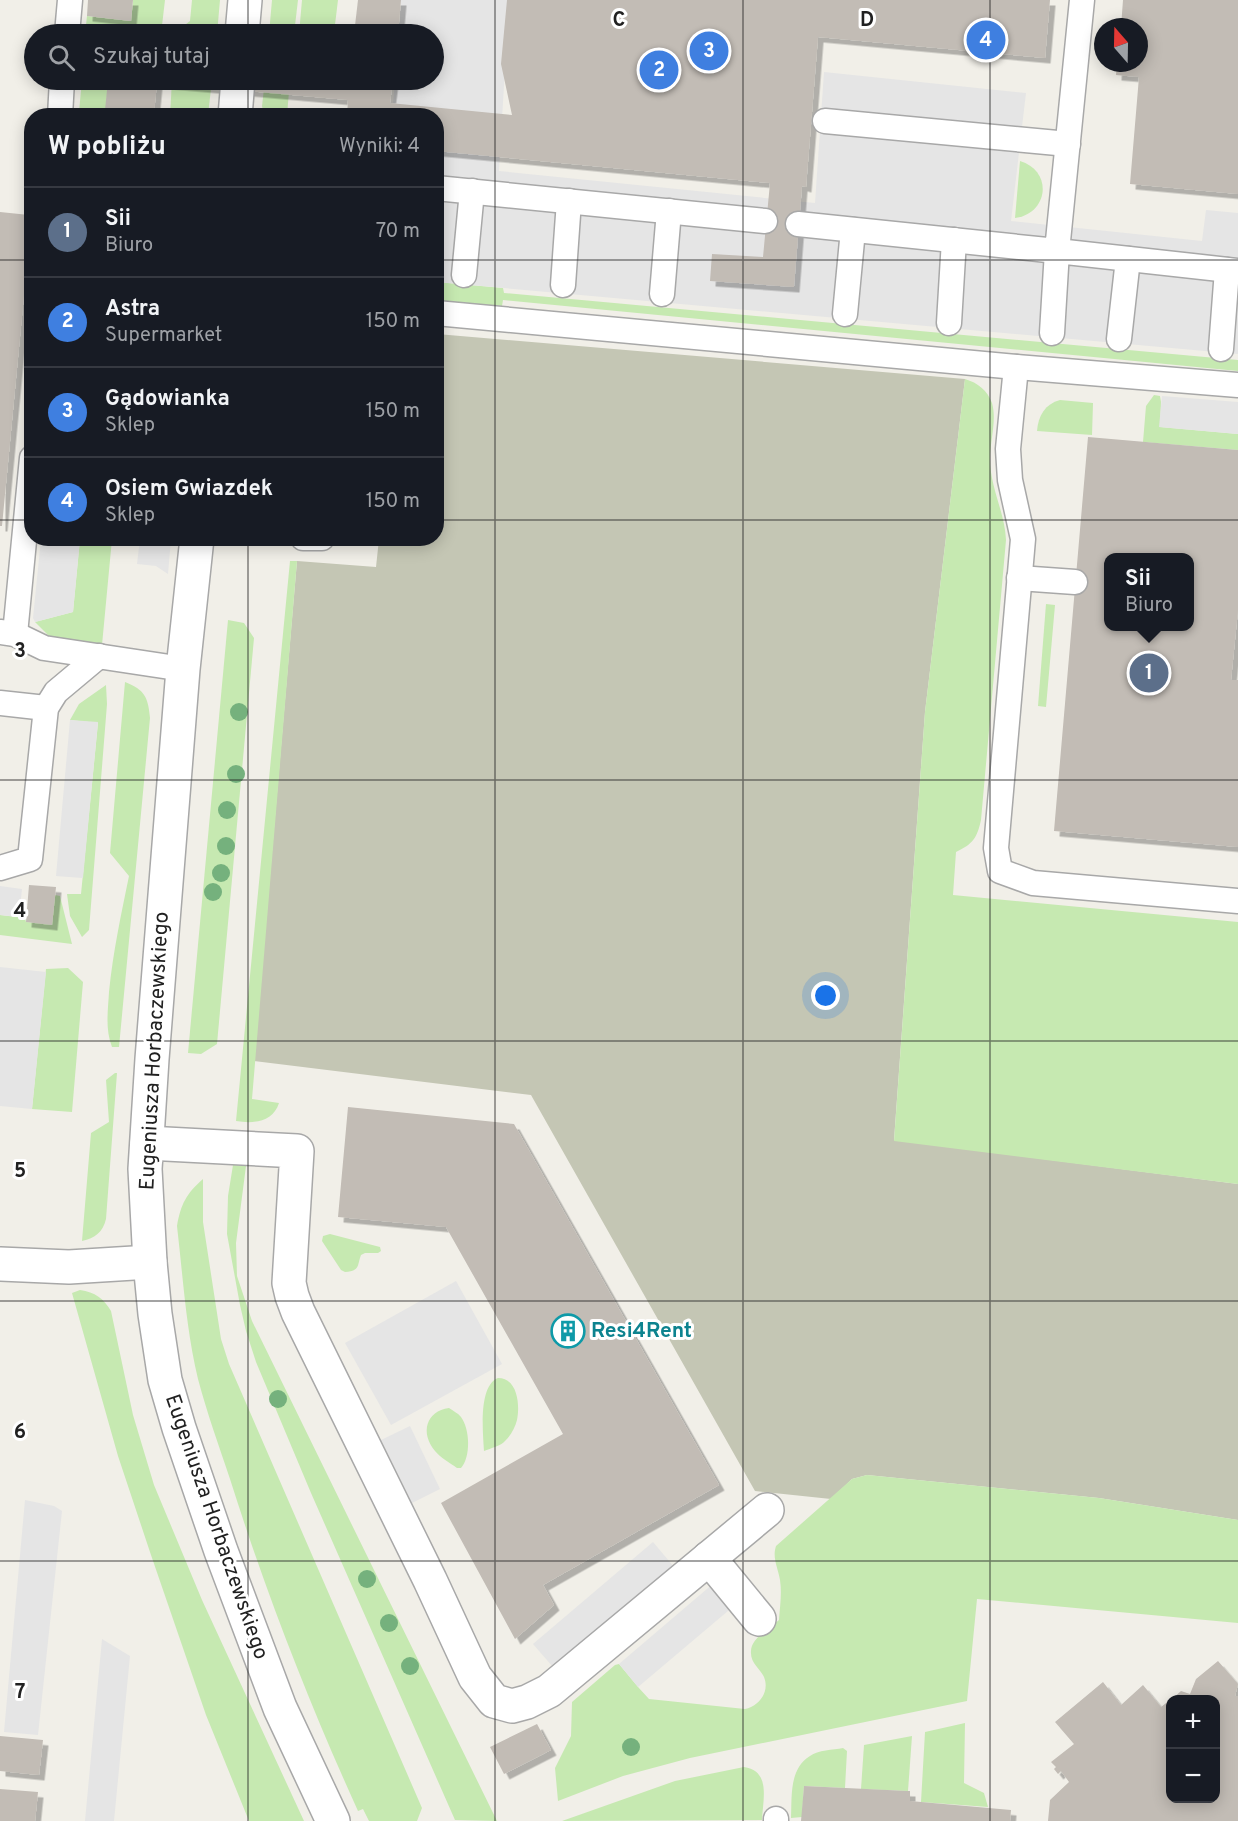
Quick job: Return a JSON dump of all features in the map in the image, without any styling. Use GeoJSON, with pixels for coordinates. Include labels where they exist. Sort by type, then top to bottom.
{"type":"FeatureCollection","features":[{"type":"Feature","properties":{"kind":"street"},"geometry":{"type":"LineString","coordinates":[[243,24],[245,0]]}},
{"type":"Feature","properties":{"kind":"street"},"geometry":{"type":"LineString","coordinates":[[236,108],[237,90]]}},
{"type":"Feature","properties":{"kind":"street","name":"Eugeniusza Horbaczewskiego"},"geometry":{"type":"LineString","coordinates":[[196,546],[183,669],[145,1169],[155,1314],[165,1380],[221,1551],[280,1708],[333,1821]]}},
{"type":"Feature","properties":{"kind":"street"},"geometry":{"type":"LineString","coordinates":[[147,1143],[297,1151],[289,1283],[292,1296],[475,1677],[494,1701],[512,1706],[527,1702],[549,1691],[767,1510]]}},
{"type":"Feature","properties":{"kind":"street"},"geometry":{"type":"LineString","coordinates":[[0,1264],[69,1267],[150,1262]]}},
{"type":"Feature","properties":{"kind":"street"},"geometry":{"type":"LineString","coordinates":[[709,1558],[759,1619]]}},
{"type":"Feature","properties":{"kind":"lane"},"geometry":{"type":"LineString","coordinates":[[68,24],[70,0]]}},
{"type":"Feature","properties":{"kind":"lane"},"geometry":{"type":"LineString","coordinates":[[1052,333],[1057,251],[1082,0]]}},
{"type":"Feature","properties":{"kind":"lane"},"geometry":{"type":"LineString","coordinates":[[60,108],[61,90]]}},
{"type":"Feature","properties":{"kind":"lane"},"geometry":{"type":"LineString","coordinates":[[825,121],[1068,144]]}},
{"type":"Feature","properties":{"kind":"lane"},"geometry":{"type":"LineString","coordinates":[[444,189],[765,221]]}},
{"type":"Feature","properties":{"kind":"lane"},"geometry":{"type":"LineString","coordinates":[[465,275],[471,191]]}},
{"type":"Feature","properties":{"kind":"lane"},"geometry":{"type":"LineString","coordinates":[[563,285],[569,201]]}},
{"type":"Feature","properties":{"kind":"lane"},"geometry":{"type":"LineString","coordinates":[[662,294],[669,211]]}},
{"type":"Feature","properties":{"kind":"lane"},"geometry":{"type":"LineString","coordinates":[[798,224],[1233,270],[1221,349]]}},
{"type":"Feature","properties":{"kind":"lane"},"geometry":{"type":"LineString","coordinates":[[846,314],[853,230]]}},
{"type":"Feature","properties":{"kind":"lane"},"geometry":{"type":"LineString","coordinates":[[949,323],[954,240]]}},
{"type":"Feature","properties":{"kind":"lane"},"geometry":{"type":"LineString","coordinates":[[1119,339],[1128,259]]}},
{"type":"Feature","properties":{"kind":"lane"},"geometry":{"type":"LineString","coordinates":[[444,314],[1016,367],[1238,385]]}},
{"type":"Feature","properties":{"kind":"lane"},"geometry":{"type":"LineString","coordinates":[[1016,367],[1008,449],[1010,480],[1023,539],[996,848],[1000,871],[1032,883],[1238,901]]}},
{"type":"Feature","properties":{"kind":"lane"},"geometry":{"type":"LineString","coordinates":[[24,516],[8,633],[44,648],[183,669]]}},
{"type":"Feature","properties":{"kind":"lane"},"geometry":{"type":"LineString","coordinates":[[1019,578],[1076,582]]}},
{"type":"Feature","properties":{"kind":"lane"},"geometry":{"type":"LineString","coordinates":[[0,868],[30,859],[46,708],[57,692],[99,656]]}},
{"type":"Feature","properties":{"kind":"lane"},"geometry":{"type":"LineString","coordinates":[[0,703],[46,708]]}},
{"type":"Feature","properties":{"kind":"shaded area"},"geometry":{"type":"Polygon","coordinates":[[[401,0],[509,0],[499,171],[815,203],[824,72],[1026,93],[1011,221],[1202,241],[1206,210],[1238,213],[1238,354],[444,283],[444,108],[393,108],[394,90],[444,90],[444,24],[400,24],[401,0]]]}},
{"type":"Feature","properties":{"kind":"shaded area"},"geometry":{"type":"Polygon","coordinates":[[[444,335],[965,379],[925,712],[894,1140],[1238,1184],[1238,1520],[1099,1498],[867,1475],[852,1479],[831,1499],[755,1491],[531,1095],[254,1061],[297,561],[376,567],[378,546],[444,546],[444,335]]]}},
{"type":"Feature","properties":{"kind":"shaded area"},"geometry":{"type":"Polygon","coordinates":[[[1162,396],[1238,402],[1238,434],[1159,427],[1162,396]]]}},
{"type":"Feature","properties":{"kind":"shaded area"},"geometry":{"type":"Polygon","coordinates":[[[40,546],[79,546],[73,612],[35,622],[33,618],[40,546]]]}},
{"type":"Feature","properties":{"kind":"shaded area"},"geometry":{"type":"Polygon","coordinates":[[[139,546],[170,546],[168,574],[156,566],[137,564],[139,546]]]}},
{"type":"Feature","properties":{"kind":"shaded area"},"geometry":{"type":"Polygon","coordinates":[[[70,720],[98,722],[83,878],[56,876],[70,720]]]}},
{"type":"Feature","properties":{"kind":"shaded area"},"geometry":{"type":"Polygon","coordinates":[[[0,886],[22,889],[19,917],[0,915],[0,886]]]}},
{"type":"Feature","properties":{"kind":"shaded area"},"geometry":{"type":"Polygon","coordinates":[[[0,967],[46,972],[32,1109],[0,1106],[0,967]]]}},
{"type":"Feature","properties":{"kind":"shaded area"},"geometry":{"type":"Polygon","coordinates":[[[456,1281],[502,1364],[391,1425],[345,1343],[456,1281]]]}},
{"type":"Feature","properties":{"kind":"shaded area"},"geometry":{"type":"Polygon","coordinates":[[[410,1426],[440,1489],[412,1503],[381,1440],[410,1426]]]}},
{"type":"Feature","properties":{"kind":"shaded area"},"geometry":{"type":"Polygon","coordinates":[[[25,1500],[54,1506],[62,1511],[38,1735],[4,1732],[25,1500]]]}},
{"type":"Feature","properties":{"kind":"shaded area"},"geometry":{"type":"Polygon","coordinates":[[[653,1542],[674,1567],[553,1667],[533,1644],[653,1542]]]}},
{"type":"Feature","properties":{"kind":"shaded area"},"geometry":{"type":"Polygon","coordinates":[[[714,1583],[735,1605],[638,1687],[619,1664],[714,1583]]]}},
{"type":"Feature","properties":{"kind":"shaded area"},"geometry":{"type":"Polygon","coordinates":[[[102,1639],[130,1656],[114,1821],[85,1821],[102,1639]]]}},
{"type":"Feature","properties":{"kind":"green space"},"geometry":{"type":"Polygon","coordinates":[[[133,0],[165,0],[162,24],[86,24],[87,16],[131,21],[133,0]]]}},
{"type":"Feature","properties":{"kind":"green space"},"geometry":{"type":"Polygon","coordinates":[[[192,0],[220,0],[218,24],[186,24],[190,21],[192,0]]]}},
{"type":"Feature","properties":{"kind":"green space"},"geometry":{"type":"Polygon","coordinates":[[[272,0],[298,0],[295,24],[270,24],[272,0]]]}},
{"type":"Feature","properties":{"kind":"green space"},"geometry":{"type":"Polygon","coordinates":[[[302,0],[338,0],[335,24],[300,24],[302,0]]]}},
{"type":"Feature","properties":{"kind":"green space"},"geometry":{"type":"Polygon","coordinates":[[[81,90],[107,90],[106,108],[79,108],[81,90]]]}},
{"type":"Feature","properties":{"kind":"green space"},"geometry":{"type":"Polygon","coordinates":[[[171,90],[211,90],[209,108],[170,108],[171,90]]]}},
{"type":"Feature","properties":{"kind":"green space"},"geometry":{"type":"Polygon","coordinates":[[[264,90],[289,90],[288,108],[262,108],[264,90]]]}},
{"type":"Feature","properties":{"kind":"green space"},"geometry":{"type":"Polygon","coordinates":[[[1020,161],[1031,166],[1038,173],[1043,191],[1035,208],[1026,215],[1015,218],[1020,161]]]}},
{"type":"Feature","properties":{"kind":"green space"},"geometry":{"type":"Polygon","coordinates":[[[444,283],[503,288],[504,293],[1238,360],[1238,371],[503,300],[502,306],[444,302],[444,283]]]}},
{"type":"Feature","properties":{"kind":"green space"},"geometry":{"type":"Polygon","coordinates":[[[965,379],[982,388],[992,403],[994,416],[990,452],[991,469],[1006,540],[981,820],[973,840],[956,852],[953,895],[1238,922],[1238,1184],[894,1141],[925,712],[965,379]]]}},
{"type":"Feature","properties":{"kind":"green space"},"geometry":{"type":"Polygon","coordinates":[[[1154,395],[1160,396],[1160,427],[1238,434],[1238,450],[1143,442],[1146,406],[1154,395]]]}},
{"type":"Feature","properties":{"kind":"green space"},"geometry":{"type":"Polygon","coordinates":[[[1060,400],[1093,403],[1092,435],[1037,431],[1043,411],[1050,404],[1060,400]]]}},
{"type":"Feature","properties":{"kind":"green space"},"geometry":{"type":"Polygon","coordinates":[[[79,546],[111,546],[102,645],[52,639],[35,622],[73,612],[79,546]]]}},
{"type":"Feature","properties":{"kind":"green space"},"geometry":{"type":"Polygon","coordinates":[[[290,561],[297,561],[252,1099],[279,1103],[268,1118],[256,1122],[243,1122],[236,1121],[290,561]]]}},
{"type":"Feature","properties":{"kind":"green space"},"geometry":{"type":"Polygon","coordinates":[[[1046,604],[1055,605],[1046,707],[1038,706],[1046,604]]]}},
{"type":"Feature","properties":{"kind":"green space"},"geometry":{"type":"Polygon","coordinates":[[[228,620],[244,623],[254,638],[217,1044],[201,1054],[188,1053],[228,620]]]}},
{"type":"Feature","properties":{"kind":"green space"},"geometry":{"type":"Polygon","coordinates":[[[125,682],[137,688],[144,695],[150,718],[119,1047],[112,1047],[108,1027],[109,992],[129,876],[110,853],[125,682]]]}},
{"type":"Feature","properties":{"kind":"green space"},"geometry":{"type":"Polygon","coordinates":[[[106,685],[107,704],[89,930],[82,937],[70,916],[67,894],[81,894],[98,723],[70,720],[79,704],[106,685]]]}},
{"type":"Feature","properties":{"kind":"green space"},"geometry":{"type":"Polygon","coordinates":[[[55,895],[60,896],[72,944],[0,935],[0,915],[25,918],[26,922],[52,924],[55,895]]]}},
{"type":"Feature","properties":{"kind":"green space"},"geometry":{"type":"Polygon","coordinates":[[[68,968],[83,982],[72,1112],[32,1109],[46,969],[68,968]]]}},
{"type":"Feature","properties":{"kind":"green space"},"geometry":{"type":"Polygon","coordinates":[[[117,1073],[106,1219],[98,1234],[82,1241],[91,1133],[109,1122],[106,1080],[117,1073]]]}},
{"type":"Feature","properties":{"kind":"green space"},"geometry":{"type":"Polygon","coordinates":[[[233,1165],[246,1166],[236,1243],[237,1276],[252,1321],[497,1821],[455,1820],[256,1362],[240,1305],[227,1234],[228,1196],[233,1165]]]}},
{"type":"Feature","properties":{"kind":"green space"},"geometry":{"type":"Polygon","coordinates":[[[203,1179],[203,1222],[221,1339],[229,1364],[422,1808],[417,1821],[369,1821],[363,1809],[358,1811],[289,1647],[258,1564],[209,1417],[190,1341],[177,1226],[185,1200],[203,1179]]]}},
{"type":"Feature","properties":{"kind":"green space"},"geometry":{"type":"Polygon","coordinates":[[[330,1234],[380,1247],[381,1251],[361,1255],[356,1269],[345,1272],[341,1270],[322,1241],[323,1236],[330,1234]]]}},
{"type":"Feature","properties":{"kind":"green space"},"geometry":{"type":"Polygon","coordinates":[[[80,1290],[98,1297],[111,1311],[133,1415],[154,1485],[202,1600],[304,1821],[249,1821],[206,1715],[118,1456],[72,1293],[80,1290]]]}},
{"type":"Feature","properties":{"kind":"green space"},"geometry":{"type":"Polygon","coordinates":[[[498,1378],[505,1379],[514,1388],[518,1401],[517,1420],[503,1443],[484,1451],[485,1400],[487,1390],[498,1378]]]}},
{"type":"Feature","properties":{"kind":"green space"},"geometry":{"type":"Polygon","coordinates":[[[449,1408],[461,1417],[466,1428],[468,1450],[461,1468],[457,1468],[437,1454],[428,1437],[427,1430],[431,1418],[435,1413],[449,1408]]]}},
{"type":"Feature","properties":{"kind":"green space"},"geometry":{"type":"Polygon","coordinates":[[[867,1475],[1099,1498],[1238,1520],[1238,1623],[977,1599],[967,1701],[690,1758],[623,1776],[558,1801],[555,1768],[571,1736],[572,1702],[615,1665],[619,1664],[649,1699],[745,1709],[759,1702],[766,1688],[764,1677],[752,1659],[751,1651],[757,1638],[779,1620],[781,1590],[775,1559],[776,1546],[852,1479],[867,1475]]]}},
{"type":"Feature","properties":{"kind":"green space"},"geometry":{"type":"Polygon","coordinates":[[[965,1723],[964,1783],[984,1793],[988,1807],[921,1802],[925,1732],[965,1723]]]}},
{"type":"Feature","properties":{"kind":"green space"},"geometry":{"type":"Polygon","coordinates":[[[912,1736],[908,1791],[861,1789],[864,1745],[912,1736]]]}},
{"type":"Feature","properties":{"kind":"green space"},"geometry":{"type":"Polygon","coordinates":[[[843,1748],[847,1751],[845,1788],[804,1786],[802,1817],[791,1818],[793,1784],[803,1761],[817,1752],[843,1748]]]}},
{"type":"Feature","properties":{"kind":"green space"},"geometry":{"type":"Polygon","coordinates":[[[744,1767],[753,1770],[762,1780],[764,1795],[762,1820],[562,1821],[675,1781],[744,1767]]]}},
{"type":"Feature","properties":{"kind":"building"},"geometry":{"type":"Polygon","coordinates":[[[88,0],[133,0],[131,21],[87,16],[88,0]]]}},
{"type":"Feature","properties":{"kind":"building"},"geometry":{"type":"Polygon","coordinates":[[[358,0],[401,0],[399,24],[355,24],[358,0]]]}},
{"type":"Feature","properties":{"kind":"building"},"geometry":{"type":"Polygon","coordinates":[[[507,0],[1050,0],[1045,58],[818,37],[806,187],[802,186],[794,287],[710,281],[712,254],[763,257],[770,183],[444,152],[444,108],[512,115],[501,64],[507,0]]]}},
{"type":"Feature","properties":{"kind":"building"},"geometry":{"type":"Polygon","coordinates":[[[1123,0],[1238,0],[1238,194],[1130,184],[1139,77],[1116,75],[1116,72],[1148,72],[1148,18],[1122,18],[1123,0]]]}},
{"type":"Feature","properties":{"kind":"building"},"geometry":{"type":"Polygon","coordinates":[[[107,90],[156,90],[154,108],[105,108],[107,90]]]}},
{"type":"Feature","properties":{"kind":"building"},"geometry":{"type":"Polygon","coordinates":[[[236,90],[392,90],[390,103],[441,108],[348,108],[348,100],[236,90]]]}},
{"type":"Feature","properties":{"kind":"building"},"geometry":{"type":"Polygon","coordinates":[[[0,212],[24,214],[24,295],[2,526],[0,526],[0,212]]]}},
{"type":"Feature","properties":{"kind":"building"},"geometry":{"type":"Polygon","coordinates":[[[1088,437],[1238,450],[1238,610],[1231,680],[1238,680],[1238,847],[1054,831],[1088,437]]]}},
{"type":"Feature","properties":{"kind":"building"},"geometry":{"type":"Polygon","coordinates":[[[29,885],[56,887],[52,925],[26,922],[29,885]]]}},
{"type":"Feature","properties":{"kind":"building","name":"Resi4Rent"},"geometry":{"type":"Polygon","coordinates":[[[348,1107],[514,1124],[719,1485],[543,1585],[554,1605],[515,1639],[441,1503],[563,1434],[446,1227],[338,1217],[348,1107]]]}},
{"type":"Feature","properties":{"kind":"building"},"geometry":{"type":"Polygon","coordinates":[[[1218,1661],[1238,1684],[1235,1696],[1238,1696],[1238,1821],[1048,1821],[1050,1800],[1069,1782],[1061,1771],[1058,1774],[1051,1762],[1074,1744],[1055,1722],[1103,1682],[1121,1705],[1143,1685],[1161,1707],[1166,1703],[1166,1803],[1220,1803],[1220,1695],[1177,1695],[1181,1691],[1190,1694],[1196,1679],[1218,1661]]]}},
{"type":"Feature","properties":{"kind":"building"},"geometry":{"type":"Polygon","coordinates":[[[537,1724],[551,1750],[504,1774],[490,1747],[537,1724]]]}},
{"type":"Feature","properties":{"kind":"building"},"geometry":{"type":"Polygon","coordinates":[[[0,1736],[43,1740],[39,1775],[0,1771],[0,1736]]]}},
{"type":"Feature","properties":{"kind":"building"},"geometry":{"type":"Polygon","coordinates":[[[804,1786],[910,1791],[910,1801],[1011,1810],[1010,1821],[801,1821],[804,1786]]]}},
{"type":"Feature","properties":{"kind":"building"},"geometry":{"type":"Polygon","coordinates":[[[0,1789],[38,1792],[35,1821],[0,1821],[0,1789]]]}},
{"type":"Feature","properties":{"kind":"place","name":"Osiem Gwiazdek"},"geometry":{"type":"Point","coordinates":[986,40]}},
{"type":"Feature","properties":{"kind":"place","name":"Gądowianka"},"geometry":{"type":"Point","coordinates":[709,51]}},
{"type":"Feature","properties":{"kind":"place","name":"Astra"},"geometry":{"type":"Point","coordinates":[659,70]}},
{"type":"Feature","properties":{"kind":"place","name":"Sii"},"geometry":{"type":"Point","coordinates":[1149,673]}},
{"type":"Feature","properties":{"kind":"place","name":"Resi4Rent"},"geometry":{"type":"Point","coordinates":[568,1331]}}]}
